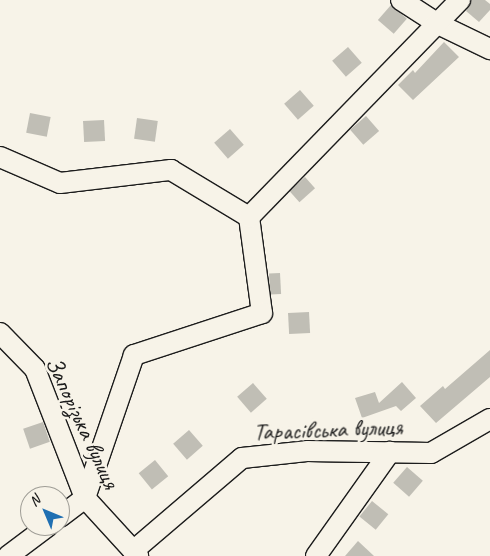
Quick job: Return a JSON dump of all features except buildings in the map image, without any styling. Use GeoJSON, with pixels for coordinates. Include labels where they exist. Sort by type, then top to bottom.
{"type":"FeatureCollection","features":[{"type":"Feature","properties":{"kind":"street"},"geometry":{"type":"LineString","coordinates":[[401,0],[438,24],[490,49]]}},
{"type":"Feature","properties":{"kind":"street"},"geometry":{"type":"LineString","coordinates":[[249,217],[460,0]]}},
{"type":"Feature","properties":{"kind":"street"},"geometry":{"type":"LineString","coordinates":[[0,157],[60,183],[171,170],[249,217]]}},
{"type":"Feature","properties":{"kind":"street"},"geometry":{"type":"LineString","coordinates":[[70,509],[85,498],[134,355],[262,312],[249,217]]}},
{"type":"Feature","properties":{"kind":"street","name":"Запорізька вулиця"},"geometry":{"type":"LineString","coordinates":[[0,333],[35,369],[85,498],[136,553]]}},
{"type":"Feature","properties":{"kind":"street","name":"Тарасівська вулиця"},"geometry":{"type":"LineString","coordinates":[[136,553],[242,458],[307,452],[432,452],[490,419]]}},
{"type":"Feature","properties":{"kind":"street"},"geometry":{"type":"LineString","coordinates":[[316,556],[390,452]]}},
{"type":"Feature","properties":{"kind":"street"},"geometry":{"type":"LineString","coordinates":[[8,556],[35,536]]}}]}
